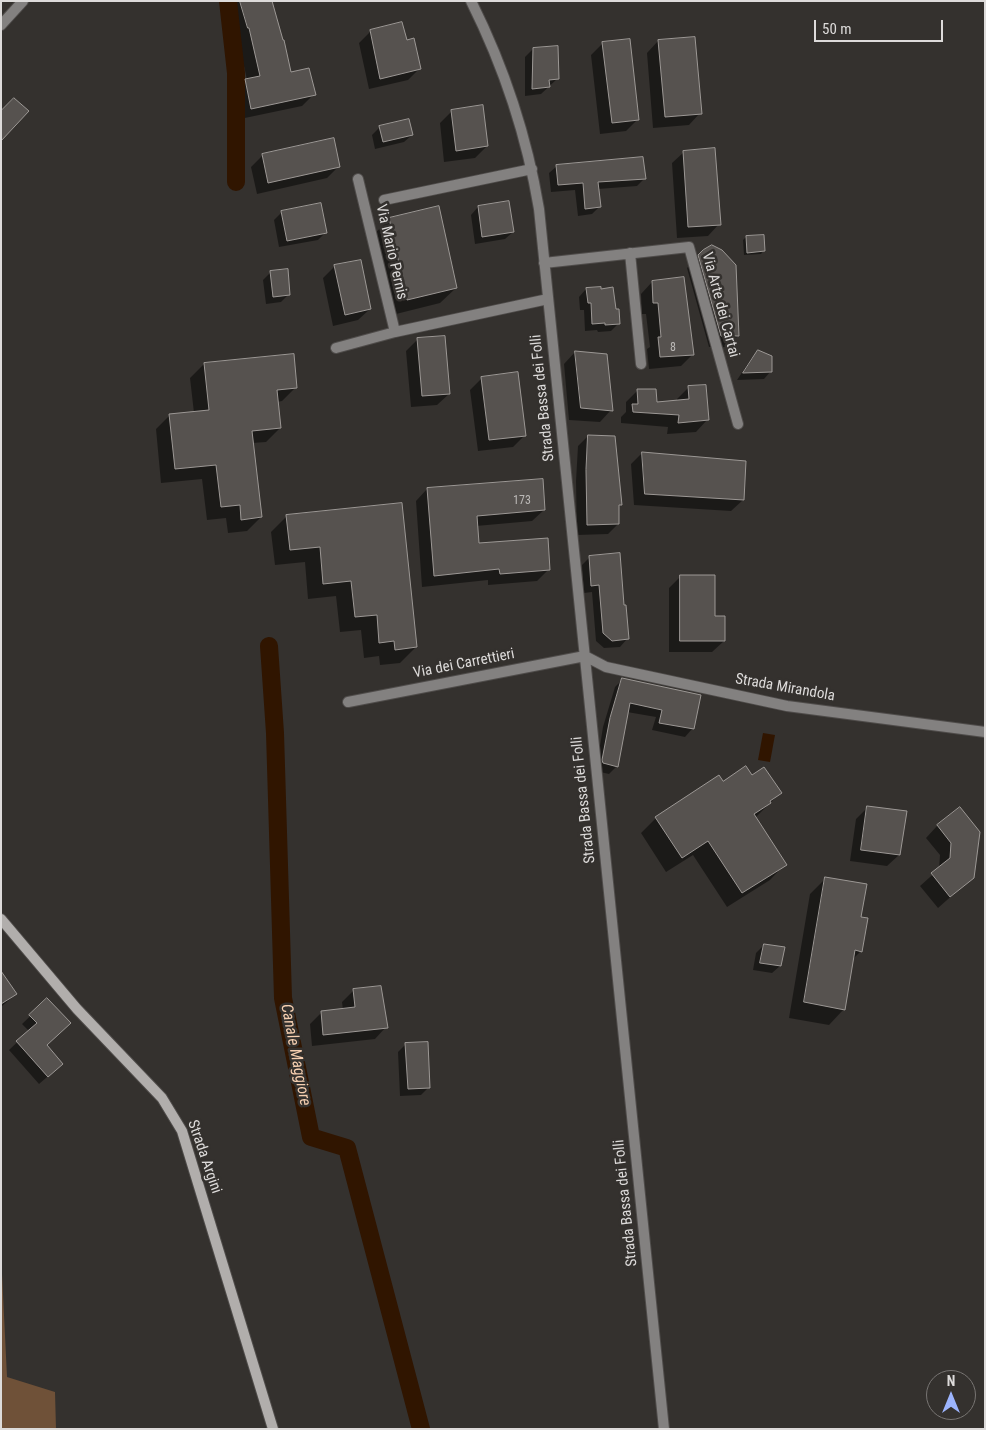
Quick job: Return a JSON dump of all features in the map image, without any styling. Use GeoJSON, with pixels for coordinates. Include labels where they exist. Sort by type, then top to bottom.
{"type":"FeatureCollection","features":[{"type":"Feature","properties":{"kind":"main road","name":"Strada Argini"},"geometry":{"type":"LineString","coordinates":[[1,919],[77,1009],[162,1098],[182,1131],[273,1429]]}},
{"type":"Feature","properties":{"kind":"street"},"geometry":{"type":"LineString","coordinates":[[1,25],[23,1]]}},
{"type":"Feature","properties":{"kind":"street","name":"Strada Bassa dei Folli"},"geometry":{"type":"LineString","coordinates":[[471,1],[509,90],[532,169],[539,209],[664,1429]]}},
{"type":"Feature","properties":{"kind":"street"},"geometry":{"type":"LineString","coordinates":[[384,200],[532,169]]}},
{"type":"Feature","properties":{"kind":"street","name":"Via Mario Pernis"},"geometry":{"type":"LineString","coordinates":[[358,179],[395,332]]}},
{"type":"Feature","properties":{"kind":"street","name":"Via Arte dei Cartai"},"geometry":{"type":"LineString","coordinates":[[544,262],[689,247],[738,424]]}},
{"type":"Feature","properties":{"kind":"street"},"geometry":{"type":"LineString","coordinates":[[630,253],[641,364]]}},
{"type":"Feature","properties":{"kind":"street"},"geometry":{"type":"LineString","coordinates":[[336,348],[395,332],[548,299]]}},
{"type":"Feature","properties":{"kind":"street","name":"Via dei Carrettieri"},"geometry":{"type":"LineString","coordinates":[[348,702],[585,656]]}},
{"type":"Feature","properties":{"kind":"street","name":"Strada Mirandola"},"geometry":{"type":"LineString","coordinates":[[585,656],[606,667],[786,706],[985,732]]}},
{"type":"Feature","properties":{"kind":"shaded area"},"geometry":{"type":"Polygon","coordinates":[[[763,733],[775,735],[770,762],[758,760],[763,733]]]}},
{"type":"Feature","properties":{"kind":"shaded area"},"geometry":{"type":"Polygon","coordinates":[[[1,1253],[7,1377],[55,1392],[56,1429],[1,1429],[1,1253]]]}},
{"type":"Feature","properties":{"kind":"building"},"geometry":{"type":"Polygon","coordinates":[[[240,1],[272,1],[284,40],[291,72],[309,68],[316,95],[251,109],[245,79],[260,76],[249,28],[240,1]]]}},
{"type":"Feature","properties":{"kind":"building"},"geometry":{"type":"Polygon","coordinates":[[[402,22],[407,40],[414,38],[421,69],[380,79],[370,30],[402,22]]]}},
{"type":"Feature","properties":{"kind":"building"},"geometry":{"type":"Polygon","coordinates":[[[695,37],[702,114],[665,117],[658,40],[695,37]]]}},
{"type":"Feature","properties":{"kind":"building"},"geometry":{"type":"Polygon","coordinates":[[[630,39],[639,120],[612,123],[602,42],[630,39]]]}},
{"type":"Feature","properties":{"kind":"building"},"geometry":{"type":"Polygon","coordinates":[[[558,46],[559,79],[549,80],[550,87],[532,89],[533,48],[558,46]]]}},
{"type":"Feature","properties":{"kind":"building"},"geometry":{"type":"Polygon","coordinates":[[[14,98],[29,111],[1,141],[1,111],[14,98]]]}},
{"type":"Feature","properties":{"kind":"building"},"geometry":{"type":"Polygon","coordinates":[[[483,105],[488,146],[456,151],[451,110],[483,105]]]}},
{"type":"Feature","properties":{"kind":"building"},"geometry":{"type":"Polygon","coordinates":[[[409,119],[413,135],[383,142],[379,126],[409,119]]]}},
{"type":"Feature","properties":{"kind":"building"},"geometry":{"type":"Polygon","coordinates":[[[334,138],[340,167],[268,183],[262,154],[334,138]]]}},
{"type":"Feature","properties":{"kind":"building"},"geometry":{"type":"Polygon","coordinates":[[[715,148],[721,225],[688,227],[683,151],[715,148]]]}},
{"type":"Feature","properties":{"kind":"building"},"geometry":{"type":"Polygon","coordinates":[[[643,157],[646,179],[598,182],[601,207],[585,209],[583,183],[558,185],[556,165],[643,157]]]}},
{"type":"Feature","properties":{"kind":"building"},"geometry":{"type":"Polygon","coordinates":[[[509,201],[514,232],[482,237],[478,206],[509,201]]]}},
{"type":"Feature","properties":{"kind":"building"},"geometry":{"type":"Polygon","coordinates":[[[321,203],[327,233],[287,241],[281,211],[321,203]]]}},
{"type":"Feature","properties":{"kind":"building"},"geometry":{"type":"Polygon","coordinates":[[[439,206],[457,288],[407,300],[389,218],[439,206]]]}},
{"type":"Feature","properties":{"kind":"building"},"geometry":{"type":"Polygon","coordinates":[[[764,235],[765,251],[747,253],[746,236],[764,235]]]}},
{"type":"Feature","properties":{"kind":"building"},"geometry":{"type":"Polygon","coordinates":[[[712,245],[722,250],[736,265],[739,336],[721,336],[698,255],[712,245]]]}},
{"type":"Feature","properties":{"kind":"building"},"geometry":{"type":"Polygon","coordinates":[[[361,260],[371,309],[345,315],[334,265],[361,260]]]}},
{"type":"Feature","properties":{"kind":"building"},"geometry":{"type":"Polygon","coordinates":[[[288,269],[290,295],[273,297],[270,271],[288,269]]]}},
{"type":"Feature","properties":{"kind":"building"},"geometry":{"type":"Polygon","coordinates":[[[684,277],[694,355],[660,357],[658,337],[661,337],[658,303],[653,303],[652,281],[684,277]]]}},
{"type":"Feature","properties":{"kind":"building"},"geometry":{"type":"Polygon","coordinates":[[[601,287],[601,289],[613,287],[616,309],[619,309],[620,324],[592,324],[591,303],[588,303],[586,288],[601,287]]]}},
{"type":"Feature","properties":{"kind":"building"},"geometry":{"type":"Polygon","coordinates":[[[445,336],[450,394],[422,396],[417,338],[445,336]]]}},
{"type":"Feature","properties":{"kind":"building"},"geometry":{"type":"Polygon","coordinates":[[[758,350],[772,356],[772,372],[743,373],[758,350]]]}},
{"type":"Feature","properties":{"kind":"building"},"geometry":{"type":"Polygon","coordinates":[[[575,351],[607,354],[613,411],[581,408],[575,351]]]}},
{"type":"Feature","properties":{"kind":"building"},"geometry":{"type":"Polygon","coordinates":[[[294,354],[297,388],[277,390],[281,428],[252,431],[262,517],[241,520],[240,505],[221,507],[216,465],[175,469],[169,414],[209,410],[204,363],[294,354]]]}},
{"type":"Feature","properties":{"kind":"building"},"geometry":{"type":"Polygon","coordinates":[[[518,372],[526,436],[489,440],[481,377],[518,372]]]}},
{"type":"Feature","properties":{"kind":"building"},"geometry":{"type":"Polygon","coordinates":[[[706,385],[709,420],[678,423],[679,415],[633,412],[632,404],[638,404],[637,389],[656,389],[657,402],[689,399],[688,386],[706,385]]]}},
{"type":"Feature","properties":{"kind":"building"},"geometry":{"type":"Polygon","coordinates":[[[588,435],[615,436],[622,505],[619,505],[619,524],[587,525],[586,470],[588,435]]]}},
{"type":"Feature","properties":{"kind":"building"},"geometry":{"type":"Polygon","coordinates":[[[642,452],[746,461],[744,500],[645,494],[642,452]]]}},
{"type":"Feature","properties":{"kind":"building"},"geometry":{"type":"Polygon","coordinates":[[[543,479],[545,510],[477,516],[479,543],[548,538],[550,570],[500,574],[499,569],[434,576],[427,488],[543,479]]]}},
{"type":"Feature","properties":{"kind":"building"},"geometry":{"type":"Polygon","coordinates":[[[402,503],[417,647],[395,650],[394,641],[379,643],[377,615],[355,617],[351,581],[323,584],[320,547],[290,550],[286,515],[402,503]]]}},
{"type":"Feature","properties":{"kind":"building"},"geometry":{"type":"Polygon","coordinates":[[[620,553],[629,639],[612,641],[603,633],[599,585],[591,586],[589,556],[620,553]]]}},
{"type":"Feature","properties":{"kind":"building"},"geometry":{"type":"Polygon","coordinates":[[[680,575],[715,575],[715,616],[725,616],[725,641],[680,641],[680,575]]]}},
{"type":"Feature","properties":{"kind":"building"},"geometry":{"type":"Polygon","coordinates":[[[622,678],[701,695],[694,729],[659,723],[662,710],[630,703],[618,767],[603,763],[602,760],[610,718],[622,678]]]}},
{"type":"Feature","properties":{"kind":"building"},"geometry":{"type":"Polygon","coordinates":[[[746,766],[752,775],[764,767],[782,793],[754,814],[787,865],[742,893],[708,841],[682,858],[655,817],[719,775],[723,781],[746,766]]]}},
{"type":"Feature","properties":{"kind":"building"},"geometry":{"type":"Polygon","coordinates":[[[867,806],[907,811],[900,855],[861,850],[867,806]]]}},
{"type":"Feature","properties":{"kind":"building"},"geometry":{"type":"Polygon","coordinates":[[[960,807],[980,832],[974,878],[950,897],[931,873],[950,858],[951,843],[937,825],[960,807]]]}},
{"type":"Feature","properties":{"kind":"building"},"geometry":{"type":"Polygon","coordinates":[[[825,877],[867,884],[861,917],[868,918],[862,952],[855,950],[845,1010],[804,1002],[825,877]]]}},
{"type":"Feature","properties":{"kind":"building"},"geometry":{"type":"Polygon","coordinates":[[[764,944],[785,947],[781,966],[760,963],[764,944]]]}},
{"type":"Feature","properties":{"kind":"building"},"geometry":{"type":"Polygon","coordinates":[[[1,971],[17,994],[1,1004],[1,971]]]}},
{"type":"Feature","properties":{"kind":"building"},"geometry":{"type":"Polygon","coordinates":[[[381,986],[388,1028],[323,1035],[321,1011],[355,1007],[353,989],[381,986]]]}},
{"type":"Feature","properties":{"kind":"building"},"geometry":{"type":"Polygon","coordinates":[[[47,998],[71,1023],[47,1045],[63,1064],[48,1077],[16,1041],[37,1023],[29,1015],[47,998]]]}},
{"type":"Feature","properties":{"kind":"building"},"geometry":{"type":"Polygon","coordinates":[[[428,1042],[430,1088],[408,1089],[405,1043],[428,1042]]]}},
{"type":"Feature","properties":{"kind":"waterway"},"geometry":{"type":"LineString","coordinates":[[228,1],[236,73],[236,182]]}},
{"type":"Feature","properties":{"kind":"waterway","name":"Canale Maggiore"},"geometry":{"type":"LineString","coordinates":[[269,646],[275,733],[283,998],[311,1137],[347,1148],[421,1429]]}}]}
